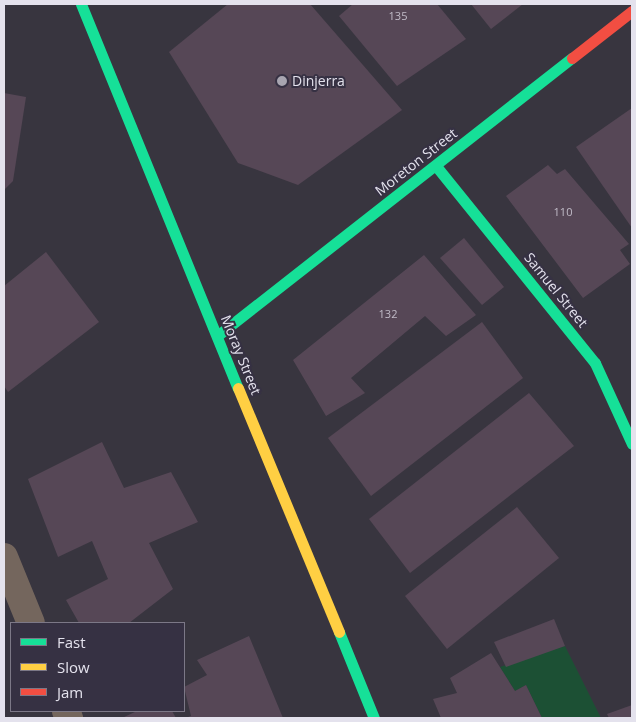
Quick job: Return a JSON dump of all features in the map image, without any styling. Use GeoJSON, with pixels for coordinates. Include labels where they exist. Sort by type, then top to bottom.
{"type":"FeatureCollection","features":[{"type":"Feature","properties":{"kind":"street","name":"Moray Street"},"geometry":{"type":"LineString","coordinates":[[80,4],[374,718]]}},
{"type":"Feature","properties":{"kind":"street","name":"Moreton Street"},"geometry":{"type":"LineString","coordinates":[[217,336],[632,11]]}},
{"type":"Feature","properties":{"kind":"street","name":"Samuel Street"},"geometry":{"type":"LineString","coordinates":[[436,166],[595,363],[632,444]]}},
{"type":"Feature","properties":{"kind":"street"},"geometry":{"type":"LineString","coordinates":[[4,557],[31,622]]}},
{"type":"Feature","properties":{"kind":"green space"},"geometry":{"type":"Polygon","coordinates":[[[565,646],[601,718],[542,718],[526,685],[515,691],[500,667],[565,646]]]}},
{"type":"Feature","properties":{"kind":"building","name":"Dinjerra"},"geometry":{"type":"Polygon","coordinates":[[[228,4],[310,4],[402,110],[298,185],[238,163],[169,52],[228,4]]]}},
{"type":"Feature","properties":{"kind":"building"},"geometry":{"type":"Polygon","coordinates":[[[353,4],[437,4],[466,39],[397,86],[339,16],[353,4]]]}},
{"type":"Feature","properties":{"kind":"building"},"geometry":{"type":"Polygon","coordinates":[[[471,4],[523,4],[491,29],[471,4]]]}},
{"type":"Feature","properties":{"kind":"building"},"geometry":{"type":"Polygon","coordinates":[[[4,93],[26,97],[13,181],[4,190],[4,93]]]}},
{"type":"Feature","properties":{"kind":"building"},"geometry":{"type":"Polygon","coordinates":[[[632,108],[632,228],[576,147],[632,108]]]}},
{"type":"Feature","properties":{"kind":"building"},"geometry":{"type":"Polygon","coordinates":[[[548,165],[557,174],[565,169],[629,244],[620,250],[630,264],[583,298],[506,196],[548,165]]]}},
{"type":"Feature","properties":{"kind":"building"},"geometry":{"type":"Polygon","coordinates":[[[464,238],[504,287],[482,305],[440,258],[464,238]]]}},
{"type":"Feature","properties":{"kind":"building"},"geometry":{"type":"Polygon","coordinates":[[[46,252],[99,322],[8,392],[4,386],[4,286],[46,252]]]}},
{"type":"Feature","properties":{"kind":"building"},"geometry":{"type":"Polygon","coordinates":[[[424,255],[476,315],[446,336],[425,316],[351,378],[365,393],[326,416],[293,360],[424,255]]]}},
{"type":"Feature","properties":{"kind":"building"},"geometry":{"type":"Polygon","coordinates":[[[482,322],[523,378],[371,496],[328,438],[482,322]]]}},
{"type":"Feature","properties":{"kind":"building"},"geometry":{"type":"Polygon","coordinates":[[[529,393],[574,446],[410,573],[369,519],[529,393]]]}},
{"type":"Feature","properties":{"kind":"building"},"geometry":{"type":"Polygon","coordinates":[[[102,442],[124,488],[171,472],[198,522],[149,543],[173,589],[130,622],[78,622],[66,600],[108,579],[92,541],[58,557],[28,479],[102,442]]]}},
{"type":"Feature","properties":{"kind":"building"},"geometry":{"type":"Polygon","coordinates":[[[517,507],[559,558],[447,649],[405,596],[517,507]]]}},
{"type":"Feature","properties":{"kind":"building"},"geometry":{"type":"Polygon","coordinates":[[[554,619],[565,646],[506,667],[494,642],[554,619]]]}},
{"type":"Feature","properties":{"kind":"building"},"geometry":{"type":"Polygon","coordinates":[[[249,636],[283,718],[185,718],[191,716],[185,686],[207,675],[197,660],[249,636]]]}},
{"type":"Feature","properties":{"kind":"building"},"geometry":{"type":"Polygon","coordinates":[[[491,653],[515,691],[526,685],[542,718],[441,718],[433,699],[457,693],[450,678],[491,653]]]}},
{"type":"Feature","properties":{"kind":"building"},"geometry":{"type":"Polygon","coordinates":[[[632,705],[632,718],[609,718],[607,714],[632,705]]]}},
{"type":"Feature","properties":{"kind":"building"},"geometry":{"type":"Polygon","coordinates":[[[135,712],[173,712],[176,718],[122,718],[135,712]]]}},
{"type":"Feature","properties":{"kind":"traffic: fast"},"geometry":{"type":"LineString","coordinates":[[81,4],[238,388]]}},
{"type":"Feature","properties":{"kind":"traffic: fast"},"geometry":{"type":"LineString","coordinates":[[217,336],[572,58]]}},
{"type":"Feature","properties":{"kind":"traffic: fast"},"geometry":{"type":"LineString","coordinates":[[436,166],[595,363],[632,444]]}},
{"type":"Feature","properties":{"kind":"traffic: fast"},"geometry":{"type":"LineString","coordinates":[[339,632],[374,718]]}},
{"type":"Feature","properties":{"kind":"traffic: slow"},"geometry":{"type":"LineString","coordinates":[[238,388],[339,632]]}},
{"type":"Feature","properties":{"kind":"traffic: jam"},"geometry":{"type":"LineString","coordinates":[[572,58],[632,11]]}},
{"type":"Feature","properties":{"kind":"place","name":"Dinjerra"},"geometry":{"type":"Point","coordinates":[282,81]}}]}
